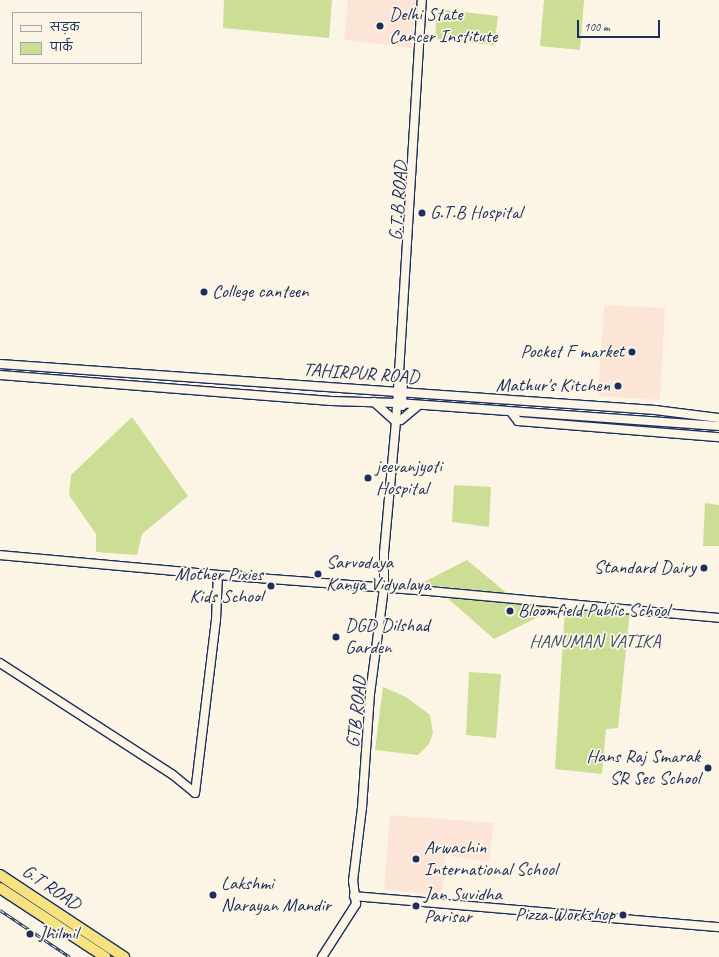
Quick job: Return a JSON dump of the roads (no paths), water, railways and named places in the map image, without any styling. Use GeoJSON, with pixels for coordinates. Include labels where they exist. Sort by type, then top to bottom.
{"type":"FeatureCollection","features":[{"type":"Feature","properties":{"kind":"highway","name":"G.T ROAD"},"geometry":{"type":"LineString","coordinates":[[0,875],[124,957]]}},
{"type":"Feature","properties":{"kind":"highway","name":"G.T ROAD"},"geometry":{"type":"LineString","coordinates":[[0,888],[102,955]]}},
{"type":"Feature","properties":{"kind":"street","name":"G.T.B ROAD"},"geometry":{"type":"LineString","coordinates":[[400,403],[422,0]]}},
{"type":"Feature","properties":{"kind":"street","name":"G.T.B ROAD"},"geometry":{"type":"LineString","coordinates":[[400,393],[427,0]]}},
{"type":"Feature","properties":{"kind":"street","name":"TAHIRPUR ROAD"},"geometry":{"type":"LineString","coordinates":[[0,364],[627,409],[719,418]]}},
{"type":"Feature","properties":{"kind":"street","name":"TAHIRPUR ROAD"},"geometry":{"type":"LineString","coordinates":[[0,375],[267,396],[400,403],[719,426]]}},
{"type":"Feature","properties":{"kind":"street"},"geometry":{"type":"LineString","coordinates":[[267,396],[268,384]]}},
{"type":"Feature","properties":{"kind":"street"},"geometry":{"type":"LineString","coordinates":[[374,402],[399,421],[420,405]]}},
{"type":"Feature","properties":{"kind":"street","name":"GTB ROAD"},"geometry":{"type":"LineString","coordinates":[[322,957],[355,900],[362,808],[365,802],[372,695],[387,588],[384,553],[400,403]]}},
{"type":"Feature","properties":{"kind":"street"},"geometry":{"type":"LineString","coordinates":[[626,419],[627,409]]}},
{"type":"Feature","properties":{"kind":"street"},"geometry":{"type":"LineString","coordinates":[[511,412],[518,421],[719,437]]}},
{"type":"Feature","properties":{"kind":"street"},"geometry":{"type":"LineString","coordinates":[[552,415],[552,424]]}},
{"type":"Feature","properties":{"kind":"street"},"geometry":{"type":"LineString","coordinates":[[0,555],[719,618]]}},
{"type":"Feature","properties":{"kind":"street"},"geometry":{"type":"LineString","coordinates":[[0,663],[173,775],[195,793],[216,620],[218,575]]}},
{"type":"Feature","properties":{"kind":"street"},"geometry":{"type":"LineString","coordinates":[[355,900],[719,927]]}},
{"type":"Feature","properties":{"kind":"railway"},"geometry":{"type":"LineString","coordinates":[[0,910],[70,957]]}},
{"type":"Feature","properties":{"kind":"place","name":"Delhi State Cancer Institute"},"geometry":{"type":"Point","coordinates":[380,26]}},
{"type":"Feature","properties":{"kind":"place","name":"G.T.B Hospital"},"geometry":{"type":"Point","coordinates":[422,213]}},
{"type":"Feature","properties":{"kind":"place","name":"College canteen"},"geometry":{"type":"Point","coordinates":[204,292]}},
{"type":"Feature","properties":{"kind":"place","name":"Pocket F market"},"geometry":{"type":"Point","coordinates":[632,352]}},
{"type":"Feature","properties":{"kind":"place","name":"Mathur's Kitchen"},"geometry":{"type":"Point","coordinates":[618,386]}},
{"type":"Feature","properties":{"kind":"place","name":"jeevanjyoti Hospital"},"geometry":{"type":"Point","coordinates":[368,478]}},
{"type":"Feature","properties":{"kind":"place","name":"Standard Dairy"},"geometry":{"type":"Point","coordinates":[704,568]}},
{"type":"Feature","properties":{"kind":"place","name":"Sarvodaya Kanya Vidyalaya"},"geometry":{"type":"Point","coordinates":[318,574]}},
{"type":"Feature","properties":{"kind":"place","name":"Mother Pixies Kids School"},"geometry":{"type":"Point","coordinates":[271,586]}},
{"type":"Feature","properties":{"kind":"place","name":"Bloomfield Public School"},"geometry":{"type":"Point","coordinates":[510,611]}},
{"type":"Feature","properties":{"kind":"place","name":"DGD Dilshad Garden"},"geometry":{"type":"Point","coordinates":[336,637]}},
{"type":"Feature","properties":{"kind":"place","name":"Hans Raj Smarak SR Sec School"},"geometry":{"type":"Point","coordinates":[708,768]}},
{"type":"Feature","properties":{"kind":"place","name":"Arwachin International School"},"geometry":{"type":"Point","coordinates":[416,859]}},
{"type":"Feature","properties":{"kind":"place","name":"Lakshmi Narayan Mandir"},"geometry":{"type":"Point","coordinates":[213,895]}},
{"type":"Feature","properties":{"kind":"place","name":"Jan Suvidha Parisar"},"geometry":{"type":"Point","coordinates":[416,906]}},
{"type":"Feature","properties":{"kind":"place","name":"Pizza Workshop"},"geometry":{"type":"Point","coordinates":[623,915]}},
{"type":"Feature","properties":{"kind":"place","name":"Jhilmil"},"geometry":{"type":"Point","coordinates":[30,934]}},
{"type":"Feature","properties":{"kind":"park label","name":"HANUMAN VATIKA"},"geometry":{"type":"Point","coordinates":[595,642]}}]}
